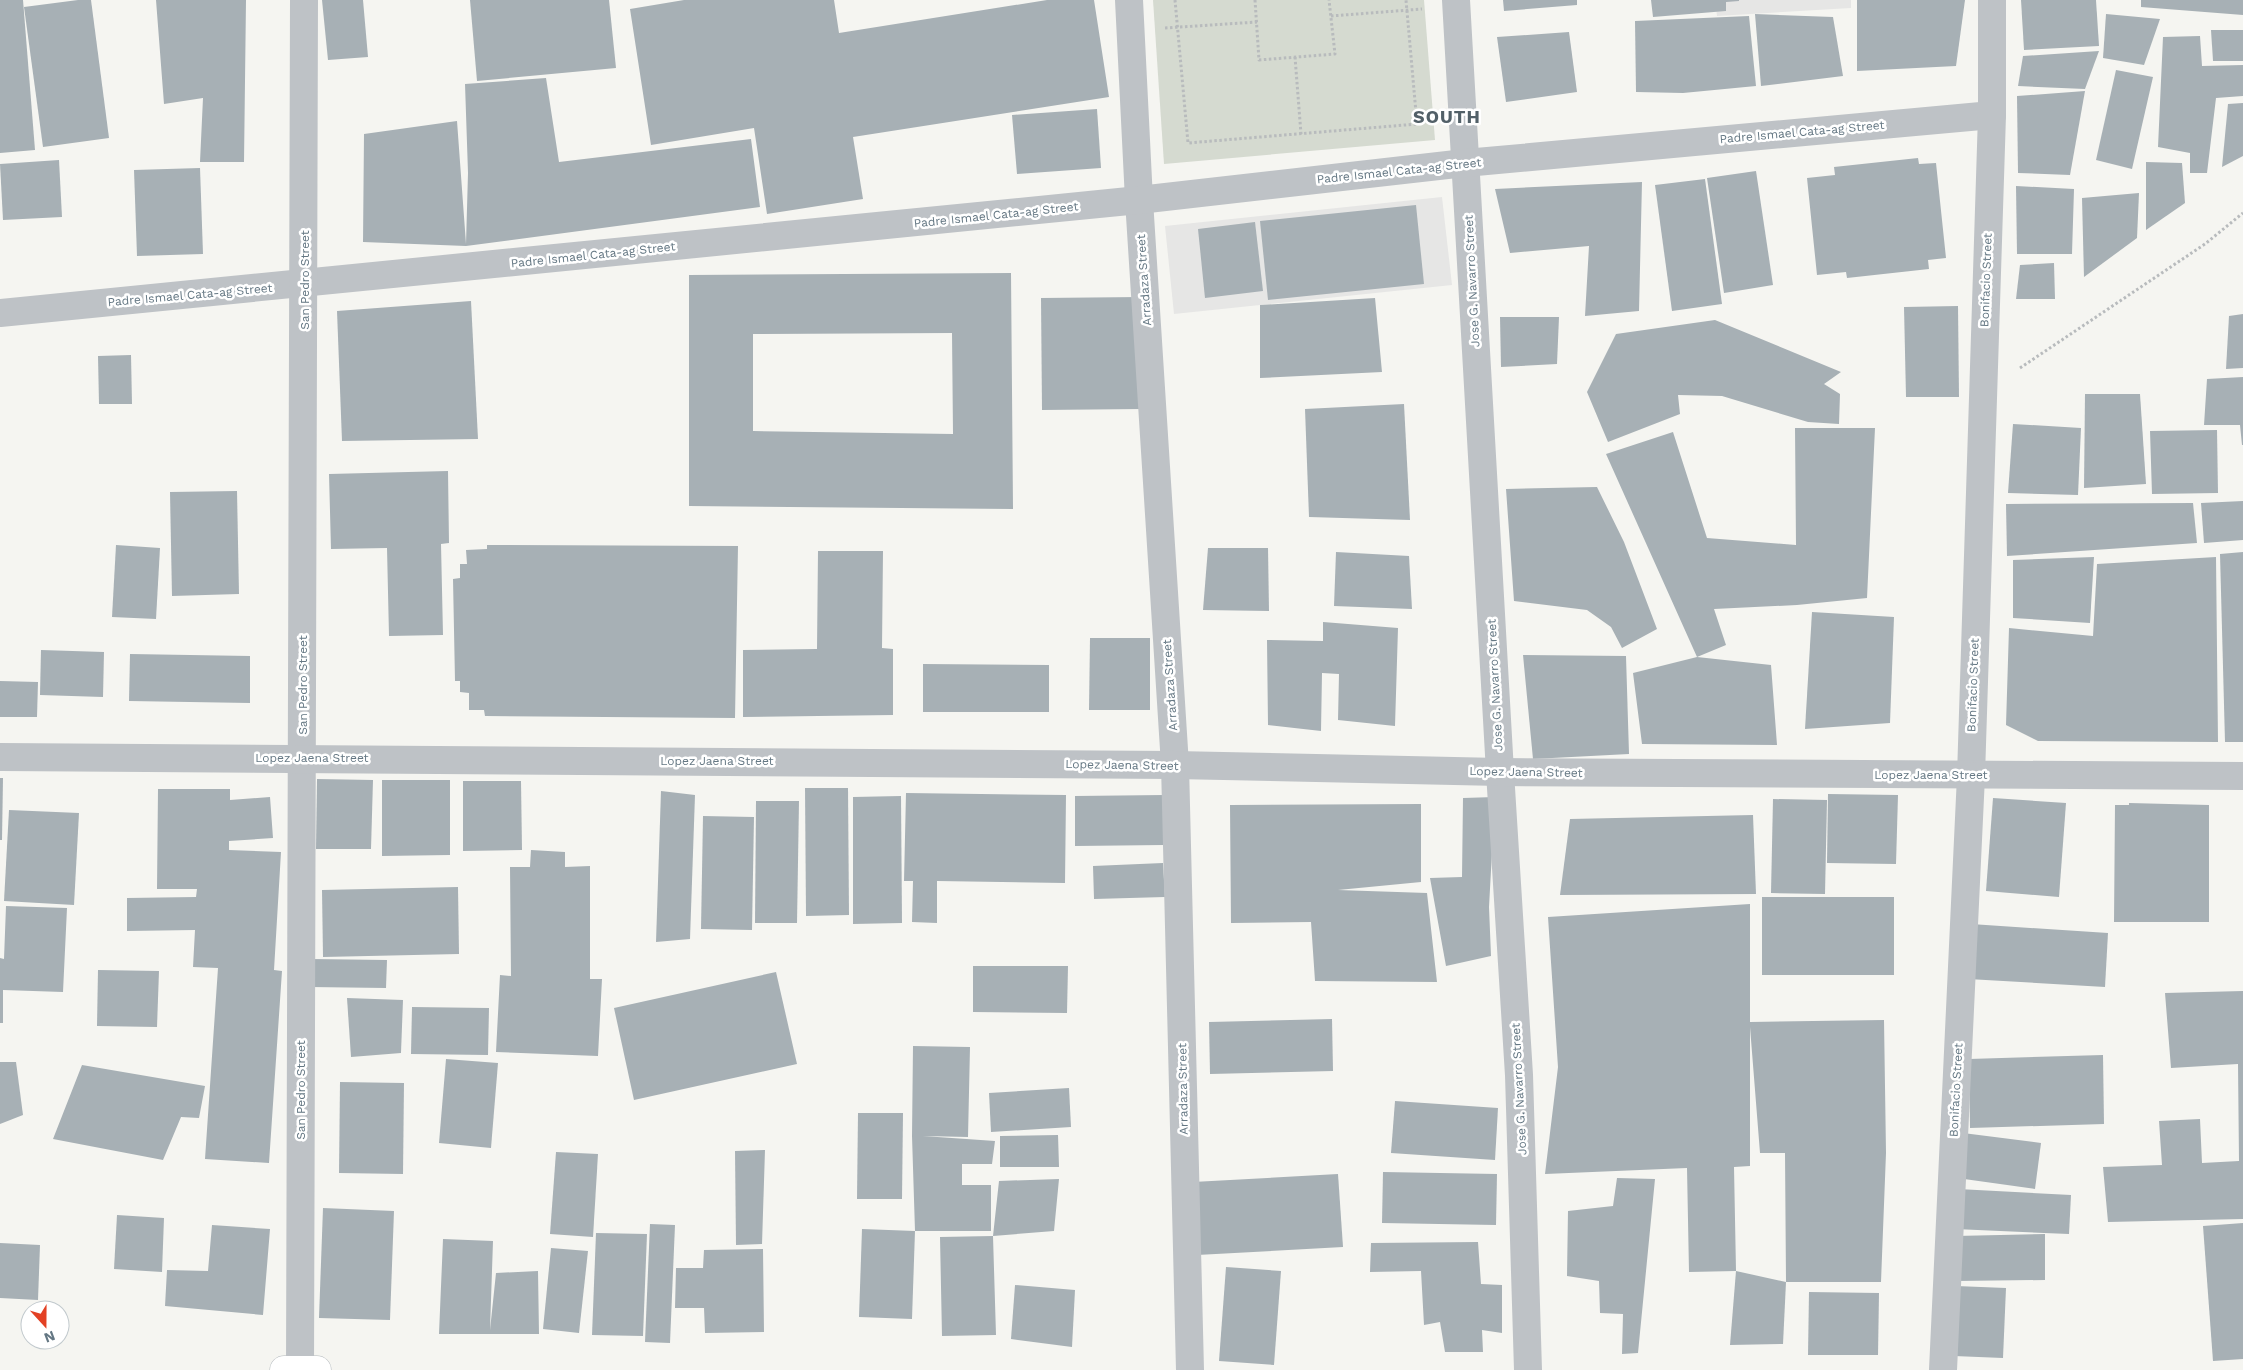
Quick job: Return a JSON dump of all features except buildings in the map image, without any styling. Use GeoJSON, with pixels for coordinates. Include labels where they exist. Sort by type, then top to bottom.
{"type":"FeatureCollection","features":[{"type":"Feature","properties":{"kind":"main road"},"geometry":{"type":"LineString","coordinates":[[284,1370],[317,1370]]}},
{"type":"Feature","properties":{"kind":"street","name":"San Pedro Street"},"geometry":{"type":"LineString","coordinates":[[300,1370],[305,284],[304,0]]}},
{"type":"Feature","properties":{"kind":"street","name":"Arradaza Street"},"geometry":{"type":"LineString","coordinates":[[1130,0],[1139,200],[1175,765],[1190,1370]]}},
{"type":"Feature","properties":{"kind":"street","name":"Bonifacio Street"},"geometry":{"type":"LineString","coordinates":[[1943,1370],[1970,776],[1992,115],[1992,0]]}},
{"type":"Feature","properties":{"kind":"street","name":"Jose G. Navarro Street"},"geometry":{"type":"LineString","coordinates":[[1457,3],[1500,772],[1520,1074],[1528,1370]]}},
{"type":"Feature","properties":{"kind":"street","name":"Padre Ismael Cata-ag Street"},"geometry":{"type":"LineString","coordinates":[[0,313],[1139,200],[1465,163],[1992,115]]}},
{"type":"Feature","properties":{"kind":"street","name":"Lopez Jaena Street"},"geometry":{"type":"LineString","coordinates":[[0,757],[1175,765],[1500,772],[1970,776],[2243,776]]}},
{"type":"Feature","properties":{"kind":"path"},"geometry":{"type":"LineString","coordinates":[[1175,0],[1188,143],[1417,124],[1406,0]]}},
{"type":"Feature","properties":{"kind":"path"},"geometry":{"type":"LineString","coordinates":[[1255,0],[1259,60],[1335,54],[1329,0]]}},
{"type":"Feature","properties":{"kind":"path"},"geometry":{"type":"LineString","coordinates":[[1331,16],[1407,10],[1457,3]]}},
{"type":"Feature","properties":{"kind":"path"},"geometry":{"type":"LineString","coordinates":[[1131,32],[1256,22]]}},
{"type":"Feature","properties":{"kind":"path"},"geometry":{"type":"LineString","coordinates":[[1295,57],[1301,134]]}},
{"type":"Feature","properties":{"kind":"path"},"geometry":{"type":"LineString","coordinates":[[1982,394],[2204,244],[2243,214]]}},
{"type":"Feature","properties":{"kind":"shaded area"},"geometry":{"type":"Polygon","coordinates":[[[1153,0],[1424,0],[1435,140],[1164,164],[1153,0]]]}},
{"type":"Feature","properties":{"kind":"shaded area"},"geometry":{"type":"Polygon","coordinates":[[[1715,0],[1851,0],[1851,8],[1717,16],[1715,0]]]}},
{"type":"Feature","properties":{"kind":"shaded area"},"geometry":{"type":"Polygon","coordinates":[[[1442,197],[1452,285],[1174,314],[1165,226],[1442,197]]]}},
{"type":"Feature","properties":{"kind":"district","name":"SOUTH"},"geometry":{"type":"Point","coordinates":[1447,116]}}]}
